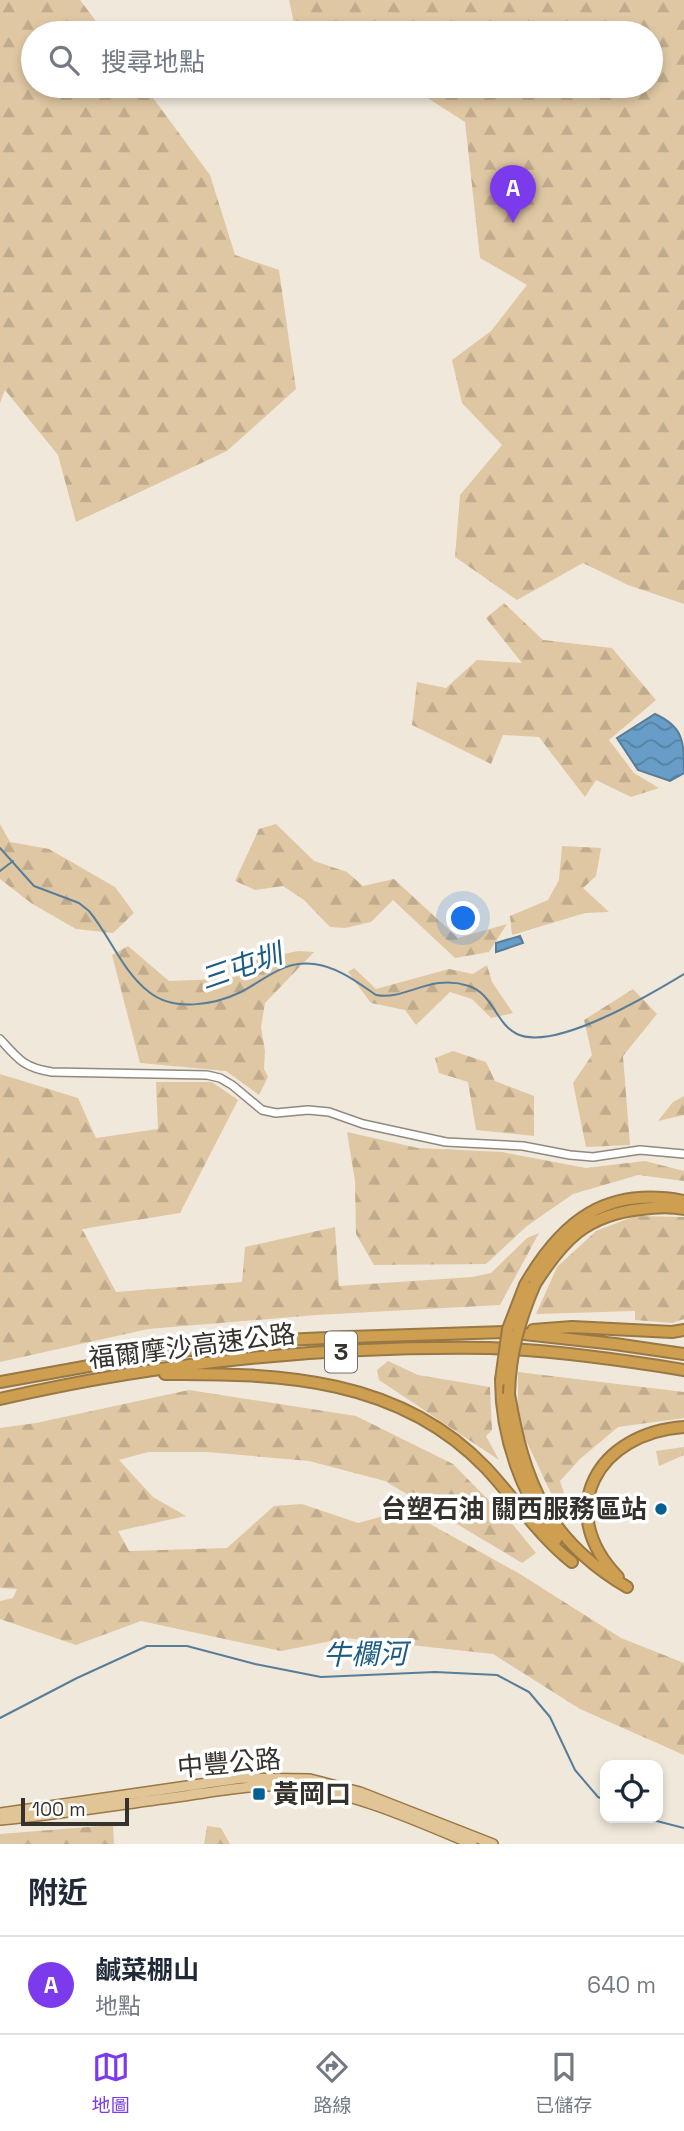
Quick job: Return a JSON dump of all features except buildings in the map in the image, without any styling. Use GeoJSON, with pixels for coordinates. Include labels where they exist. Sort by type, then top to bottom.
{"type":"FeatureCollection","features":[{"type":"Feature","properties":{"kind":"highway"},"geometry":{"type":"LineString","coordinates":[[684,1201],[653,1197],[627,1199],[587,1213],[562,1232],[536,1267],[530,1285],[510,1364],[509,1394],[527,1470],[540,1500],[559,1530],[579,1552],[599,1570],[627,1587],[603,1562],[586,1526],[586,1508],[595,1478],[606,1461],[621,1448],[654,1434],[684,1427]]}},
{"type":"Feature","properties":{"kind":"highway"},"geometry":{"type":"LineString","coordinates":[[126,1374],[241,1373],[291,1377],[374,1396],[417,1414],[451,1437],[485,1467],[554,1548],[572,1562],[551,1534],[528,1495],[507,1434],[501,1380],[508,1329],[514,1308],[565,1242],[590,1222],[634,1209],[684,1209]]}},
{"type":"Feature","properties":{"kind":"highway"},"geometry":{"type":"LineString","coordinates":[[505,1332],[572,1327],[671,1332],[684,1330]]}},
{"type":"Feature","properties":{"kind":"highway","name":"福爾摩沙高速公路"},"geometry":{"type":"LineString","coordinates":[[0,1382],[144,1356],[263,1341],[505,1332],[615,1343],[684,1354]]}},
{"type":"Feature","properties":{"kind":"highway","name":"福爾摩沙高速公路"},"geometry":{"type":"LineString","coordinates":[[0,1399],[61,1385],[203,1363],[350,1351],[491,1348],[622,1360],[684,1370]]}},
{"type":"Feature","properties":{"kind":"main road","name":"中豐公路"},"geometry":{"type":"LineString","coordinates":[[0,1813],[242,1778],[310,1779],[360,1792],[451,1831],[472,1844]]}},
{"type":"Feature","properties":{"kind":"main road","name":"中豐公路"},"geometry":{"type":"LineString","coordinates":[[0,1820],[228,1790],[291,1786],[360,1801],[493,1844]]}},
{"type":"Feature","properties":{"kind":"street"},"geometry":{"type":"LineString","coordinates":[[0,1039],[24,1064],[34,1070],[208,1075],[232,1085],[262,1110],[276,1113],[301,1110],[329,1112],[363,1124],[446,1142],[523,1146],[593,1157],[640,1150],[684,1154]]}},
{"type":"Feature","properties":{"kind":"green space"},"geometry":{"type":"Polygon","coordinates":[[[0,0],[80,0],[96,21],[21,21],[21,98],[153,98],[210,175],[235,255],[279,270],[296,389],[227,451],[76,522],[58,455],[5,390],[0,403],[0,0]]]}},
{"type":"Feature","properties":{"kind":"green space"},"geometry":{"type":"Polygon","coordinates":[[[289,0],[684,0],[684,604],[628,585],[583,563],[517,600],[455,557],[460,495],[502,445],[462,403],[452,360],[491,331],[527,285],[480,258],[465,122],[428,98],[663,98],[663,21],[293,21],[289,0]]]}},
{"type":"Feature","properties":{"kind":"green space"},"geometry":{"type":"Polygon","coordinates":[[[504,603],[543,640],[612,648],[656,700],[609,740],[634,773],[659,788],[631,797],[596,780],[585,797],[539,737],[503,735],[491,764],[412,725],[417,682],[446,688],[477,660],[522,663],[486,618],[504,603]]]}},
{"type":"Feature","properties":{"kind":"green space"},"geometry":{"type":"Polygon","coordinates":[[[0,824],[10,842],[49,849],[115,887],[134,913],[113,933],[76,929],[31,903],[0,879],[0,824]]]}},
{"type":"Feature","properties":{"kind":"green space"},"geometry":{"type":"Polygon","coordinates":[[[276,824],[314,861],[347,872],[363,886],[394,879],[458,938],[507,924],[489,952],[455,958],[393,900],[371,922],[345,928],[330,927],[304,900],[283,886],[255,890],[235,881],[259,829],[276,824]]]}},
{"type":"Feature","properties":{"kind":"green space"},"geometry":{"type":"Polygon","coordinates":[[[562,846],[601,848],[596,876],[583,888],[609,912],[585,913],[512,935],[510,916],[548,900],[559,880],[562,846]]]}},
{"type":"Feature","properties":{"kind":"green space"},"geometry":{"type":"Polygon","coordinates":[[[128,946],[169,981],[239,976],[247,962],[298,951],[314,952],[265,1003],[261,1027],[265,1051],[264,1069],[268,1077],[259,1095],[226,1071],[140,1063],[112,955],[128,946]]]}},
{"type":"Feature","properties":{"kind":"green space"},"geometry":{"type":"Polygon","coordinates":[[[487,965],[492,982],[513,1013],[491,1018],[472,999],[450,992],[416,1025],[405,1010],[371,1003],[348,972],[354,968],[376,989],[449,969],[473,974],[487,965]]]}},
{"type":"Feature","properties":{"kind":"green space"},"geometry":{"type":"Polygon","coordinates":[[[633,989],[657,1014],[623,1056],[630,1145],[586,1147],[573,1083],[592,1055],[584,1020],[633,989]]]}},
{"type":"Feature","properties":{"kind":"green space"},"geometry":{"type":"Polygon","coordinates":[[[453,1051],[486,1062],[495,1081],[534,1096],[534,1136],[476,1130],[468,1082],[439,1073],[435,1058],[453,1051]]]}},
{"type":"Feature","properties":{"kind":"green space"},"geometry":{"type":"Polygon","coordinates":[[[0,1074],[78,1098],[96,1138],[158,1129],[156,1082],[212,1082],[238,1100],[180,1213],[82,1229],[116,1292],[242,1282],[245,1247],[335,1227],[339,1286],[472,1277],[491,1273],[527,1238],[539,1233],[500,1305],[316,1315],[148,1329],[0,1362],[0,1074]]]}},
{"type":"Feature","properties":{"kind":"green space"},"geometry":{"type":"Polygon","coordinates":[[[684,1096],[684,1115],[658,1121],[673,1102],[684,1096]]]}},
{"type":"Feature","properties":{"kind":"green space"},"geometry":{"type":"Polygon","coordinates":[[[347,1132],[418,1148],[502,1152],[586,1168],[645,1161],[684,1171],[684,1181],[638,1175],[573,1194],[527,1226],[486,1264],[374,1265],[356,1234],[355,1181],[347,1132]]]}},
{"type":"Feature","properties":{"kind":"green space"},"geometry":{"type":"Polygon","coordinates":[[[635,1216],[684,1217],[684,1319],[672,1323],[635,1320],[635,1311],[536,1314],[557,1267],[596,1231],[635,1216]]]}},
{"type":"Feature","properties":{"kind":"green space"},"geometry":{"type":"Polygon","coordinates":[[[388,1361],[418,1375],[490,1387],[492,1430],[486,1436],[499,1460],[379,1380],[377,1370],[388,1361]]]}},
{"type":"Feature","properties":{"kind":"green space"},"geometry":{"type":"Polygon","coordinates":[[[518,1372],[684,1392],[684,1418],[618,1427],[580,1459],[560,1481],[569,1509],[563,1519],[518,1423],[518,1372]]]}},
{"type":"Feature","properties":{"kind":"green space"},"geometry":{"type":"Polygon","coordinates":[[[189,1390],[356,1416],[453,1464],[514,1526],[536,1553],[522,1563],[385,1481],[309,1461],[207,1452],[148,1452],[119,1460],[153,1497],[186,1516],[118,1531],[129,1551],[227,1548],[274,1506],[302,1504],[358,1523],[405,1510],[520,1574],[621,1638],[684,1663],[684,1755],[580,1709],[493,1654],[346,1638],[281,1651],[141,1621],[76,1645],[0,1619],[0,1601],[13,1598],[17,1589],[0,1588],[0,1428],[36,1423],[189,1390]]]}},
{"type":"Feature","properties":{"kind":"green space"},"geometry":{"type":"Polygon","coordinates":[[[684,1447],[684,1455],[659,1466],[656,1451],[684,1447]]]}},
{"type":"Feature","properties":{"kind":"green space"},"geometry":{"type":"Polygon","coordinates":[[[113,1825],[114,1844],[0,1844],[0,1834],[113,1825]]]}},
{"type":"Feature","properties":{"kind":"green space"},"geometry":{"type":"Polygon","coordinates":[[[207,1826],[221,1828],[230,1844],[204,1844],[207,1826]]]}},
{"type":"Feature","properties":{"kind":"water"},"geometry":{"type":"Polygon","coordinates":[[[655,714],[672,724],[682,744],[684,773],[670,781],[638,770],[617,738],[655,714]]]}},
{"type":"Feature","properties":{"kind":"water"},"geometry":{"type":"Polygon","coordinates":[[[520,936],[523,943],[496,952],[496,943],[520,936]]]}},
{"type":"Feature","properties":{"kind":"waterway","name":"三屯圳"},"geometry":{"type":"LineString","coordinates":[[0,848],[34,886],[79,903],[89,911],[131,974],[149,992],[170,1002],[194,1004],[219,1000],[241,992],[284,968],[314,964],[339,972],[376,995],[387,996],[442,983],[469,986],[484,995],[510,1029],[517,1034],[534,1037],[554,1035],[602,1018],[627,1007],[684,974]]}},
{"type":"Feature","properties":{"kind":"waterway"},"geometry":{"type":"LineString","coordinates":[[0,871],[13,861]]}},
{"type":"Feature","properties":{"kind":"waterway","name":"牛欄河"},"geometry":{"type":"LineString","coordinates":[[0,1718],[147,1646],[187,1646],[255,1664],[321,1677],[435,1672],[497,1675],[529,1692],[550,1717],[575,1770],[600,1798]]}},
{"type":"Feature","properties":{"kind":"waterway","name":"牛欄河"},"geometry":{"type":"LineString","coordinates":[[663,1823],[684,1828]]}},
{"type":"Feature","properties":{"kind":"place","name":"鹹菜棚山"},"geometry":{"type":"Point","coordinates":[513,223]}},
{"type":"Feature","properties":{"kind":"place","name":"台塑石油 關西服務區站"},"geometry":{"type":"Point","coordinates":[661,1509]}},
{"type":"Feature","properties":{"kind":"place","name":"黃岡口"},"geometry":{"type":"Point","coordinates":[259,1794]}}]}
